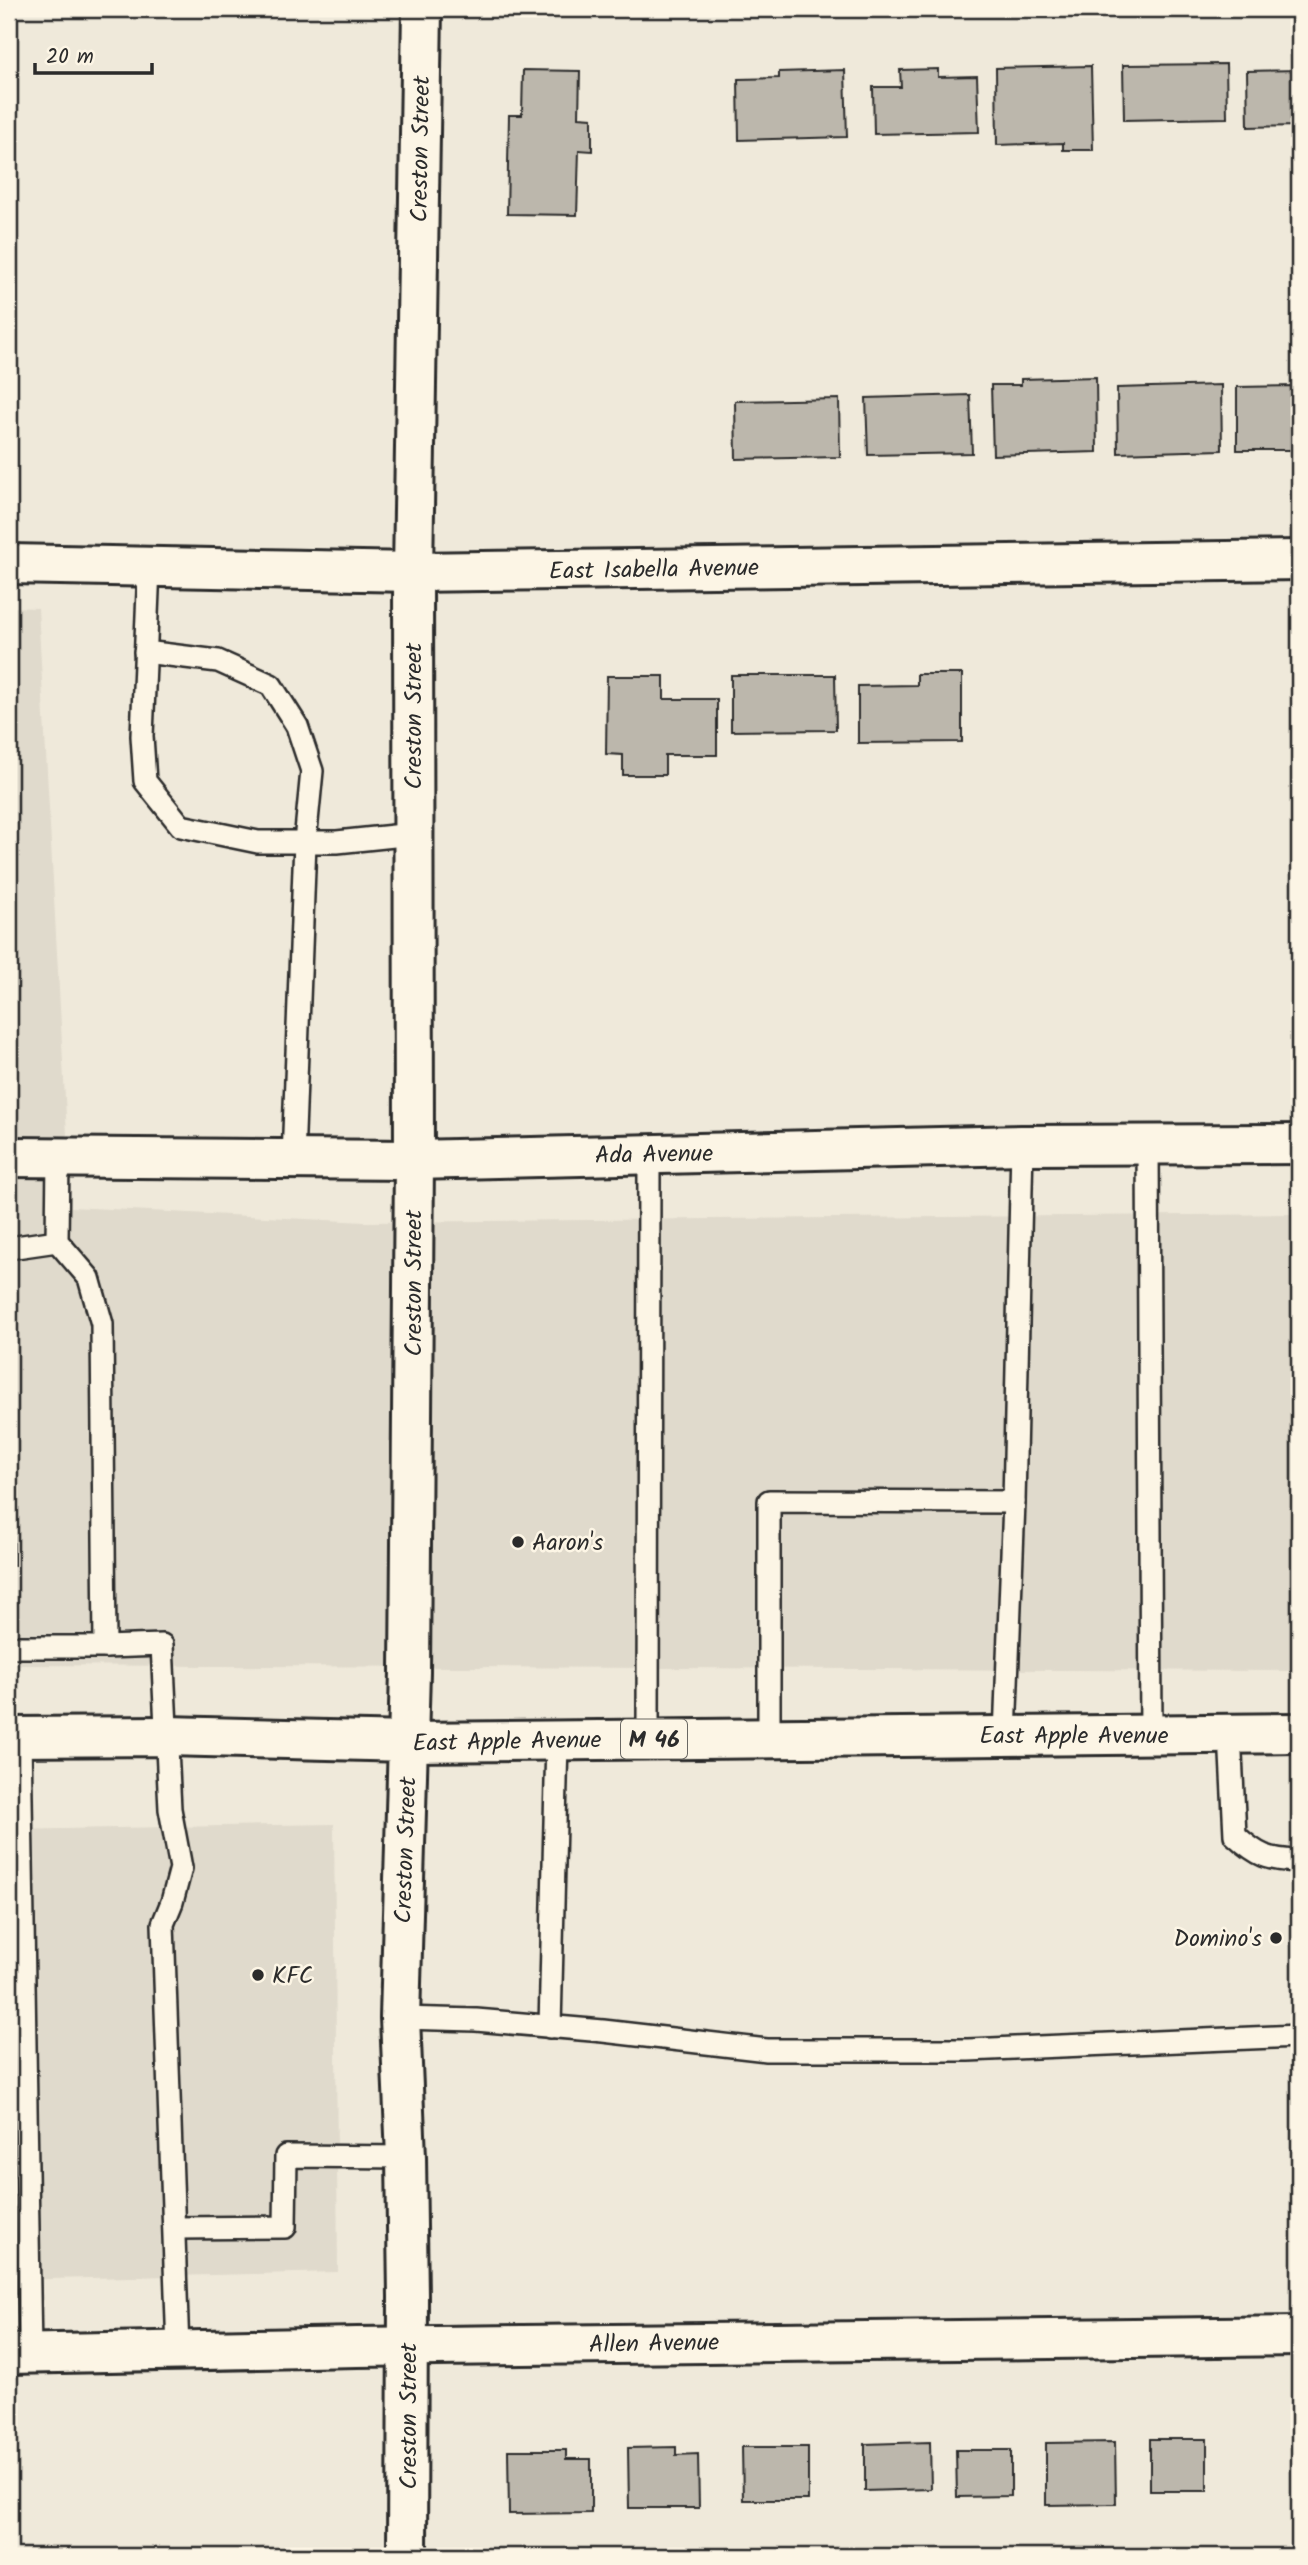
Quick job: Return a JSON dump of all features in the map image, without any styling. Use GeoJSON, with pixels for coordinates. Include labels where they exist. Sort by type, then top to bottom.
{"type":"FeatureCollection","features":[{"type":"Feature","properties":{"kind":"street","name":"Creston Street"},"geometry":{"type":"LineString","coordinates":[[407,2556],[409,2346],[406,2157],[400,2018],[409,1742],[414,1160],[414,572],[422,9]]}},
{"type":"Feature","properties":{"kind":"street","name":"East Isabella Avenue"},"geometry":{"type":"LineString","coordinates":[[9,564],[414,572],[1299,560]]}},
{"type":"Feature","properties":{"kind":"street","name":"Ada Avenue"},"geometry":{"type":"LineString","coordinates":[[9,1157],[414,1160],[1021,1145],[1299,1143]]}},
{"type":"Feature","properties":{"kind":"street","name":"East Apple Avenue"},"geometry":{"type":"LineString","coordinates":[[14,1737],[167,1735],[409,1742],[1299,1733]]}},
{"type":"Feature","properties":{"kind":"street","name":"Allen Avenue"},"geometry":{"type":"LineString","coordinates":[[19,2354],[409,2346],[1299,2336]]}},
{"type":"Feature","properties":{"kind":"lane"},"geometry":{"type":"LineString","coordinates":[[149,567],[142,736],[145,781],[181,826],[258,842],[337,842],[414,834]]}},
{"type":"Feature","properties":{"kind":"lane"},"geometry":{"type":"LineString","coordinates":[[145,653],[218,661],[271,685],[296,726],[312,771],[305,842],[293,1159]]}},
{"type":"Feature","properties":{"kind":"lane"},"geometry":{"type":"LineString","coordinates":[[1148,1144],[1151,1735]]}},
{"type":"Feature","properties":{"kind":"lane"},"geometry":{"type":"LineString","coordinates":[[1005,1735],[1014,1502],[1021,1145]]}},
{"type":"Feature","properties":{"kind":"lane"},"geometry":{"type":"LineString","coordinates":[[648,1740],[649,1154]]}},
{"type":"Feature","properties":{"kind":"lane"},"geometry":{"type":"LineString","coordinates":[[58,1158],[57,1241],[89,1278],[102,1324],[105,1647]]}},
{"type":"Feature","properties":{"kind":"lane"},"geometry":{"type":"LineString","coordinates":[[9,1248],[57,1241]]}},
{"type":"Feature","properties":{"kind":"lane"},"geometry":{"type":"LineString","coordinates":[[769,1738],[769,1501],[1014,1502]]}},
{"type":"Feature","properties":{"kind":"lane"},"geometry":{"type":"LineString","coordinates":[[9,1647],[162,1645],[170,1809],[181,1868],[163,1924],[178,2350]]}},
{"type":"Feature","properties":{"kind":"lane"},"geometry":{"type":"LineString","coordinates":[[1230,1734],[1235,1835],[1254,1853],[1281,1860],[1299,1861]]}},
{"type":"Feature","properties":{"kind":"lane"},"geometry":{"type":"LineString","coordinates":[[14,1737],[19,2354]]}},
{"type":"Feature","properties":{"kind":"lane"},"geometry":{"type":"LineString","coordinates":[[550,2027],[557,1741]]}},
{"type":"Feature","properties":{"kind":"lane"},"geometry":{"type":"LineString","coordinates":[[400,2018],[476,2020],[780,2050],[968,2050],[1299,2036]]}},
{"type":"Feature","properties":{"kind":"lane"},"geometry":{"type":"LineString","coordinates":[[175,2228],[285,2227],[286,2156],[406,2157]]}},
{"type":"Feature","properties":{"kind":"shaded area"},"geometry":{"type":"Polygon","coordinates":[[[9,607],[38,608],[71,1207],[365,1222],[1299,1214],[1299,1671],[9,1665],[9,607]]]}},
{"type":"Feature","properties":{"kind":"shaded area"},"geometry":{"type":"Polygon","coordinates":[[[334,1824],[338,2272],[9,2280],[9,1830],[334,1824]]]}},
{"type":"Feature","properties":{"kind":"building"},"geometry":{"type":"Polygon","coordinates":[[[1226,64],[1227,118],[1124,120],[1123,65],[1226,64]]]}},
{"type":"Feature","properties":{"kind":"building"},"geometry":{"type":"Polygon","coordinates":[[[1091,66],[1093,150],[1063,150],[1063,143],[997,145],[996,68],[1091,66]]]}},
{"type":"Feature","properties":{"kind":"building"},"geometry":{"type":"Polygon","coordinates":[[[938,69],[938,77],[977,76],[979,132],[874,134],[873,87],[901,87],[900,70],[938,69]]]}},
{"type":"Feature","properties":{"kind":"building"},"geometry":{"type":"Polygon","coordinates":[[[523,70],[580,71],[579,117],[592,118],[592,151],[579,150],[577,215],[507,214],[509,115],[522,115],[523,70]]]}},
{"type":"Feature","properties":{"kind":"building"},"geometry":{"type":"Polygon","coordinates":[[[845,70],[847,137],[739,140],[738,79],[779,78],[779,72],[845,70]]]}},
{"type":"Feature","properties":{"kind":"building"},"geometry":{"type":"Polygon","coordinates":[[[1299,70],[1299,126],[1248,127],[1247,71],[1299,70]]]}},
{"type":"Feature","properties":{"kind":"building"},"geometry":{"type":"Polygon","coordinates":[[[1096,377],[1097,452],[993,455],[991,385],[1021,385],[1021,379],[1096,377]]]}},
{"type":"Feature","properties":{"kind":"building"},"geometry":{"type":"Polygon","coordinates":[[[1221,385],[1222,450],[1118,453],[1117,388],[1221,385]]]}},
{"type":"Feature","properties":{"kind":"building"},"geometry":{"type":"Polygon","coordinates":[[[1299,386],[1299,450],[1237,450],[1237,387],[1299,386]]]}},
{"type":"Feature","properties":{"kind":"building"},"geometry":{"type":"Polygon","coordinates":[[[970,395],[972,453],[868,455],[866,398],[970,395]]]}},
{"type":"Feature","properties":{"kind":"building"},"geometry":{"type":"Polygon","coordinates":[[[839,399],[840,457],[736,459],[735,401],[839,399]]]}},
{"type":"Feature","properties":{"kind":"building"},"geometry":{"type":"Polygon","coordinates":[[[917,674],[962,674],[962,742],[858,743],[858,686],[917,685],[917,674]]]}},
{"type":"Feature","properties":{"kind":"building"},"geometry":{"type":"Polygon","coordinates":[[[731,675],[835,675],[836,730],[731,731],[731,675]]]}},
{"type":"Feature","properties":{"kind":"building"},"geometry":{"type":"Polygon","coordinates":[[[607,676],[664,676],[664,699],[717,699],[717,755],[665,755],[665,775],[623,775],[623,755],[606,754],[607,676]]]}},
{"type":"Feature","properties":{"kind":"building"},"geometry":{"type":"Polygon","coordinates":[[[9,1527],[14,1527],[14,1565],[9,1565],[9,1527]]]}},
{"type":"Feature","properties":{"kind":"building"},"geometry":{"type":"Polygon","coordinates":[[[1150,2439],[1207,2439],[1207,2491],[1150,2491],[1150,2439]]]}},
{"type":"Feature","properties":{"kind":"building"},"geometry":{"type":"Polygon","coordinates":[[[930,2442],[931,2489],[865,2491],[865,2444],[930,2442]]]}},
{"type":"Feature","properties":{"kind":"building"},"geometry":{"type":"Polygon","coordinates":[[[1115,2442],[1116,2504],[1046,2505],[1046,2443],[1115,2442]]]}},
{"type":"Feature","properties":{"kind":"building"},"geometry":{"type":"Polygon","coordinates":[[[676,2447],[676,2455],[698,2454],[699,2508],[629,2508],[628,2448],[676,2447]]]}},
{"type":"Feature","properties":{"kind":"building"},"geometry":{"type":"Polygon","coordinates":[[[742,2447],[808,2447],[808,2500],[743,2500],[742,2447]]]}},
{"type":"Feature","properties":{"kind":"building"},"geometry":{"type":"Polygon","coordinates":[[[508,2450],[566,2450],[566,2459],[591,2459],[591,2513],[509,2514],[508,2450]]]}},
{"type":"Feature","properties":{"kind":"building"},"geometry":{"type":"Polygon","coordinates":[[[956,2450],[1011,2450],[1011,2496],[957,2497],[956,2450]]]}},
{"type":"Feature","properties":{"kind":"place","name":"Aaron's"},"geometry":{"type":"Point","coordinates":[518,1542]}},
{"type":"Feature","properties":{"kind":"place","name":"Domino's"},"geometry":{"type":"Point","coordinates":[1276,1938]}},
{"type":"Feature","properties":{"kind":"place","name":"KFC"},"geometry":{"type":"Point","coordinates":[258,1975]}}]}
